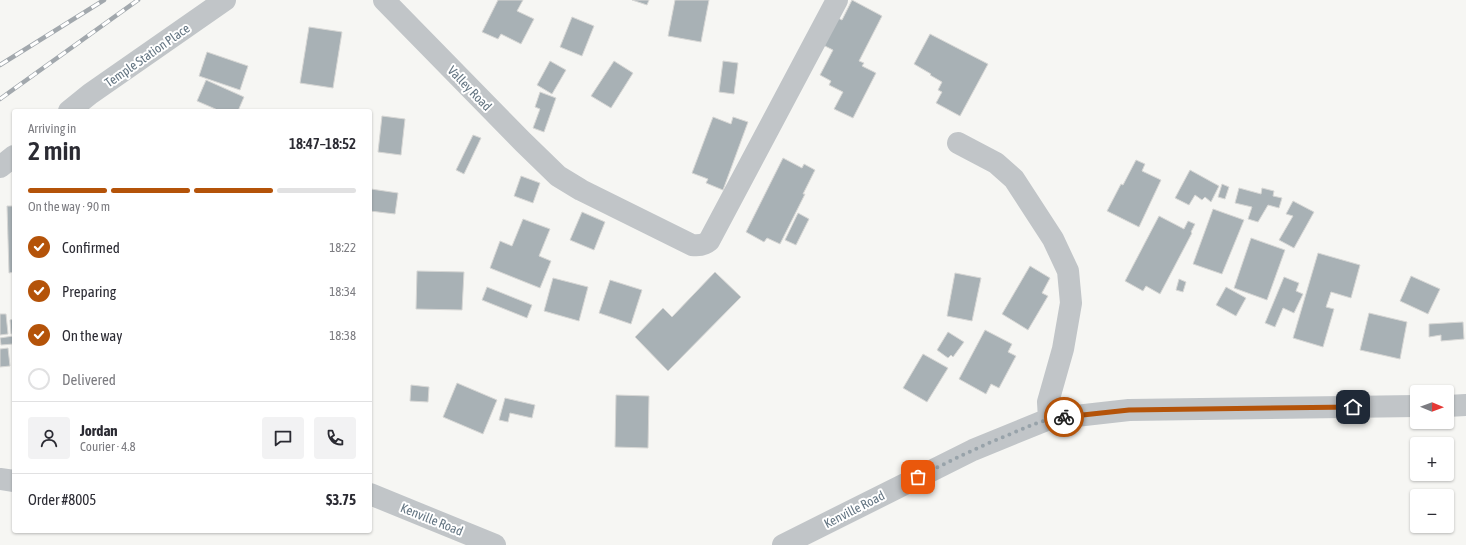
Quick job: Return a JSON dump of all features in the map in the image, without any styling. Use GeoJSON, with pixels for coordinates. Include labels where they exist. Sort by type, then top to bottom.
{"type":"FeatureCollection","features":[{"type":"Feature","properties":{"kind":"street","name":"Temple Station Place"},"geometry":{"type":"LineString","coordinates":[[71,109],[90,94],[225,0]]}},
{"type":"Feature","properties":{"kind":"street","name":"Valley Road"},"geometry":{"type":"LineString","coordinates":[[384,0],[558,176],[581,190],[692,245],[698,246],[704,245],[710,241],[837,0]]}},
{"type":"Feature","properties":{"kind":"street"},"geometry":{"type":"LineString","coordinates":[[958,143],[996,163],[1014,179],[1054,239],[1068,271],[1071,302],[1063,349],[1048,402],[1049,419]]}},
{"type":"Feature","properties":{"kind":"street"},"geometry":{"type":"LineString","coordinates":[[0,167],[12,158]]}},
{"type":"Feature","properties":{"kind":"street","name":"Kenville Road"},"geometry":{"type":"LineString","coordinates":[[783,545],[973,450],[1049,419],[1129,410],[1410,406]]}},
{"type":"Feature","properties":{"kind":"street"},"geometry":{"type":"LineString","coordinates":[[1454,406],[1466,406]]}},
{"type":"Feature","properties":{"kind":"street"},"geometry":{"type":"LineString","coordinates":[[0,479],[12,480]]}},
{"type":"Feature","properties":{"kind":"street","name":"Kenville Road"},"geometry":{"type":"LineString","coordinates":[[372,495],[495,545]]}},
{"type":"Feature","properties":{"kind":"building"},"geometry":{"type":"Polygon","coordinates":[[[498,0],[523,0],[517,11],[534,19],[521,44],[501,34],[498,39],[482,32],[498,0]]]}},
{"type":"Feature","properties":{"kind":"building"},"geometry":{"type":"Polygon","coordinates":[[[632,0],[649,0],[647,5],[632,0]]]}},
{"type":"Feature","properties":{"kind":"building"},"geometry":{"type":"Polygon","coordinates":[[[675,0],[709,0],[701,42],[668,36],[675,0]]]}},
{"type":"Feature","properties":{"kind":"building"},"geometry":{"type":"Polygon","coordinates":[[[852,0],[882,16],[859,61],[864,63],[862,66],[876,73],[853,118],[834,109],[843,92],[829,85],[831,81],[820,75],[833,50],[823,45],[838,18],[842,20],[852,0]]]}},
{"type":"Feature","properties":{"kind":"building"},"geometry":{"type":"Polygon","coordinates":[[[572,17],[594,26],[582,56],[560,47],[572,17]]]}},
{"type":"Feature","properties":{"kind":"building"},"geometry":{"type":"Polygon","coordinates":[[[309,27],[342,32],[333,88],[300,83],[309,27]]]}},
{"type":"Feature","properties":{"kind":"building"},"geometry":{"type":"Polygon","coordinates":[[[930,34],[988,64],[960,116],[936,103],[942,92],[938,90],[942,82],[914,64],[930,34]]]}},
{"type":"Feature","properties":{"kind":"building"},"geometry":{"type":"Polygon","coordinates":[[[207,52],[248,66],[240,90],[199,76],[207,52]]]}},
{"type":"Feature","properties":{"kind":"building"},"geometry":{"type":"Polygon","coordinates":[[[550,61],[566,70],[552,94],[537,85],[550,61]]]}},
{"type":"Feature","properties":{"kind":"building"},"geometry":{"type":"Polygon","coordinates":[[[614,61],[633,73],[611,108],[591,96],[614,61]]]}},
{"type":"Feature","properties":{"kind":"building"},"geometry":{"type":"Polygon","coordinates":[[[723,61],[738,63],[734,94],[719,92],[723,61]]]}},
{"type":"Feature","properties":{"kind":"building"},"geometry":{"type":"Polygon","coordinates":[[[206,80],[244,97],[239,109],[215,109],[197,101],[206,80]]]}},
{"type":"Feature","properties":{"kind":"building"},"geometry":{"type":"Polygon","coordinates":[[[540,92],[556,98],[544,132],[533,128],[540,109],[535,107],[540,92]]]}},
{"type":"Feature","properties":{"kind":"building"},"geometry":{"type":"Polygon","coordinates":[[[382,116],[405,119],[401,155],[378,152],[382,116]]]}},
{"type":"Feature","properties":{"kind":"building"},"geometry":{"type":"Polygon","coordinates":[[[713,117],[731,124],[733,117],[748,122],[723,190],[706,183],[708,179],[692,173],[713,117]]]}},
{"type":"Feature","properties":{"kind":"building"},"geometry":{"type":"Polygon","coordinates":[[[473,135],[481,138],[464,174],[456,170],[473,135]]]}},
{"type":"Feature","properties":{"kind":"building"},"geometry":{"type":"Polygon","coordinates":[[[783,158],[802,168],[804,164],[815,170],[803,194],[805,194],[780,244],[767,238],[764,242],[746,232],[783,158]]]}},
{"type":"Feature","properties":{"kind":"building"},"geometry":{"type":"Polygon","coordinates":[[[1136,160],[1145,164],[1142,171],[1161,180],[1139,227],[1107,211],[1136,160]]]}},
{"type":"Feature","properties":{"kind":"building"},"geometry":{"type":"Polygon","coordinates":[[[1190,170],[1219,186],[1211,202],[1205,197],[1202,200],[1195,195],[1189,205],[1175,198],[1190,170]]]}},
{"type":"Feature","properties":{"kind":"building"},"geometry":{"type":"Polygon","coordinates":[[[521,176],[540,183],[533,203],[514,196],[521,176]]]}},
{"type":"Feature","properties":{"kind":"building"},"geometry":{"type":"Polygon","coordinates":[[[1222,184],[1229,187],[1225,199],[1218,197],[1222,184]]]}},
{"type":"Feature","properties":{"kind":"building"},"geometry":{"type":"Polygon","coordinates":[[[1239,188],[1261,194],[1262,188],[1274,191],[1273,196],[1282,198],[1279,208],[1268,205],[1258,222],[1248,219],[1252,207],[1235,203],[1239,188]]]}},
{"type":"Feature","properties":{"kind":"building"},"geometry":{"type":"Polygon","coordinates":[[[372,189],[398,193],[395,214],[372,211],[372,189]]]}},
{"type":"Feature","properties":{"kind":"building"},"geometry":{"type":"Polygon","coordinates":[[[1293,201],[1314,212],[1294,248],[1279,240],[1293,216],[1286,214],[1293,201]]]}},
{"type":"Feature","properties":{"kind":"building"},"geometry":{"type":"Polygon","coordinates":[[[7,206],[12,206],[12,272],[9,273],[7,206]]]}},
{"type":"Feature","properties":{"kind":"building"},"geometry":{"type":"Polygon","coordinates":[[[1213,209],[1244,220],[1222,274],[1193,264],[1213,209]]]}},
{"type":"Feature","properties":{"kind":"building"},"geometry":{"type":"Polygon","coordinates":[[[582,212],[605,222],[594,250],[570,240],[582,212]]]}},
{"type":"Feature","properties":{"kind":"building"},"geometry":{"type":"Polygon","coordinates":[[[798,213],[809,219],[796,245],[785,240],[798,213]]]}},
{"type":"Feature","properties":{"kind":"building"},"geometry":{"type":"Polygon","coordinates":[[[1159,216],[1184,229],[1188,221],[1195,224],[1191,232],[1192,233],[1160,294],[1146,286],[1143,291],[1125,281],[1159,216]]]}},
{"type":"Feature","properties":{"kind":"building"},"geometry":{"type":"Polygon","coordinates":[[[523,219],[550,229],[539,256],[551,261],[540,288],[490,268],[500,241],[512,246],[523,219]]]}},
{"type":"Feature","properties":{"kind":"building"},"geometry":{"type":"Polygon","coordinates":[[[1251,238],[1285,250],[1267,300],[1234,288],[1251,238]]]}},
{"type":"Feature","properties":{"kind":"building"},"geometry":{"type":"Polygon","coordinates":[[[1318,253],[1360,265],[1351,298],[1331,292],[1326,307],[1334,309],[1323,347],[1293,338],[1318,253]]]}},
{"type":"Feature","properties":{"kind":"building"},"geometry":{"type":"Polygon","coordinates":[[[1030,266],[1050,278],[1042,293],[1048,296],[1028,330],[1002,314],[1030,266]]]}},
{"type":"Feature","properties":{"kind":"building"},"geometry":{"type":"Polygon","coordinates":[[[417,271],[464,272],[462,310],[416,309],[417,271]]]}},
{"type":"Feature","properties":{"kind":"building"},"geometry":{"type":"Polygon","coordinates":[[[715,272],[741,297],[668,371],[635,337],[663,308],[672,317],[715,272]]]}},
{"type":"Feature","properties":{"kind":"building"},"geometry":{"type":"Polygon","coordinates":[[[955,273],[981,278],[972,321],[947,316],[955,273]]]}},
{"type":"Feature","properties":{"kind":"building"},"geometry":{"type":"Polygon","coordinates":[[[1411,276],[1440,289],[1428,314],[1400,301],[1411,276]]]}},
{"type":"Feature","properties":{"kind":"building"},"geometry":{"type":"Polygon","coordinates":[[[1284,277],[1299,283],[1296,291],[1303,294],[1294,313],[1283,308],[1275,327],[1265,323],[1284,277]]]}},
{"type":"Feature","properties":{"kind":"building"},"geometry":{"type":"Polygon","coordinates":[[[553,278],[588,287],[579,321],[544,311],[553,278]]]}},
{"type":"Feature","properties":{"kind":"building"},"geometry":{"type":"Polygon","coordinates":[[[1179,279],[1186,282],[1183,292],[1176,290],[1179,279]]]}},
{"type":"Feature","properties":{"kind":"building"},"geometry":{"type":"Polygon","coordinates":[[[610,280],[642,290],[631,324],[599,313],[610,280]]]}},
{"type":"Feature","properties":{"kind":"building"},"geometry":{"type":"Polygon","coordinates":[[[487,287],[532,305],[527,318],[482,300],[487,287]]]}},
{"type":"Feature","properties":{"kind":"building"},"geometry":{"type":"Polygon","coordinates":[[[1226,287],[1246,298],[1236,316],[1216,305],[1226,287]]]}},
{"type":"Feature","properties":{"kind":"building"},"geometry":{"type":"Polygon","coordinates":[[[1369,313],[1407,322],[1400,359],[1360,350],[1369,313]]]}},
{"type":"Feature","properties":{"kind":"building"},"geometry":{"type":"Polygon","coordinates":[[[0,314],[6,314],[8,334],[0,335],[0,314]]]}},
{"type":"Feature","properties":{"kind":"building"},"geometry":{"type":"Polygon","coordinates":[[[10,320],[12,320],[12,334],[11,334],[10,320]]]}},
{"type":"Feature","properties":{"kind":"building"},"geometry":{"type":"Polygon","coordinates":[[[1463,322],[1464,339],[1441,341],[1441,335],[1429,337],[1429,324],[1463,322]]]}},
{"type":"Feature","properties":{"kind":"building"},"geometry":{"type":"Polygon","coordinates":[[[985,330],[1012,344],[1008,352],[1016,356],[999,388],[991,384],[986,394],[959,379],[985,330]]]}},
{"type":"Feature","properties":{"kind":"building"},"geometry":{"type":"Polygon","coordinates":[[[948,332],[964,342],[953,357],[951,355],[948,358],[937,350],[948,332]]]}},
{"type":"Feature","properties":{"kind":"building"},"geometry":{"type":"Polygon","coordinates":[[[12,336],[12,344],[1,345],[0,338],[12,336]]]}},
{"type":"Feature","properties":{"kind":"building"},"geometry":{"type":"Polygon","coordinates":[[[8,348],[10,366],[0,367],[0,349],[8,348]]]}},
{"type":"Feature","properties":{"kind":"building"},"geometry":{"type":"Polygon","coordinates":[[[923,354],[948,368],[927,402],[903,388],[923,354]]]}},
{"type":"Feature","properties":{"kind":"building"},"geometry":{"type":"Polygon","coordinates":[[[457,383],[497,400],[483,434],[443,417],[457,383]]]}},
{"type":"Feature","properties":{"kind":"building"},"geometry":{"type":"Polygon","coordinates":[[[411,385],[429,387],[428,402],[410,401],[411,385]]]}},
{"type":"Feature","properties":{"kind":"building"},"geometry":{"type":"Polygon","coordinates":[[[616,395],[649,396],[648,448],[615,447],[616,395]]]}},
{"type":"Feature","properties":{"kind":"building"},"geometry":{"type":"Polygon","coordinates":[[[505,398],[535,405],[532,418],[510,413],[508,422],[499,420],[505,398]]]}},
{"type":"Feature","properties":{"kind":"railway"},"geometry":{"type":"LineString","coordinates":[[0,65],[104,0]]}},
{"type":"Feature","properties":{"kind":"railway"},"geometry":{"type":"LineString","coordinates":[[0,99],[138,0]]}},
{"type":"Feature","properties":{"kind":"way so far"},"geometry":{"type":"LineString","coordinates":[[918,477],[973,450],[1023,428],[1049,419],[1064,417]]}},
{"type":"Feature","properties":{"kind":"route"},"geometry":{"type":"LineString","coordinates":[[1064,417],[1129,410],[1353,407]]}}]}
